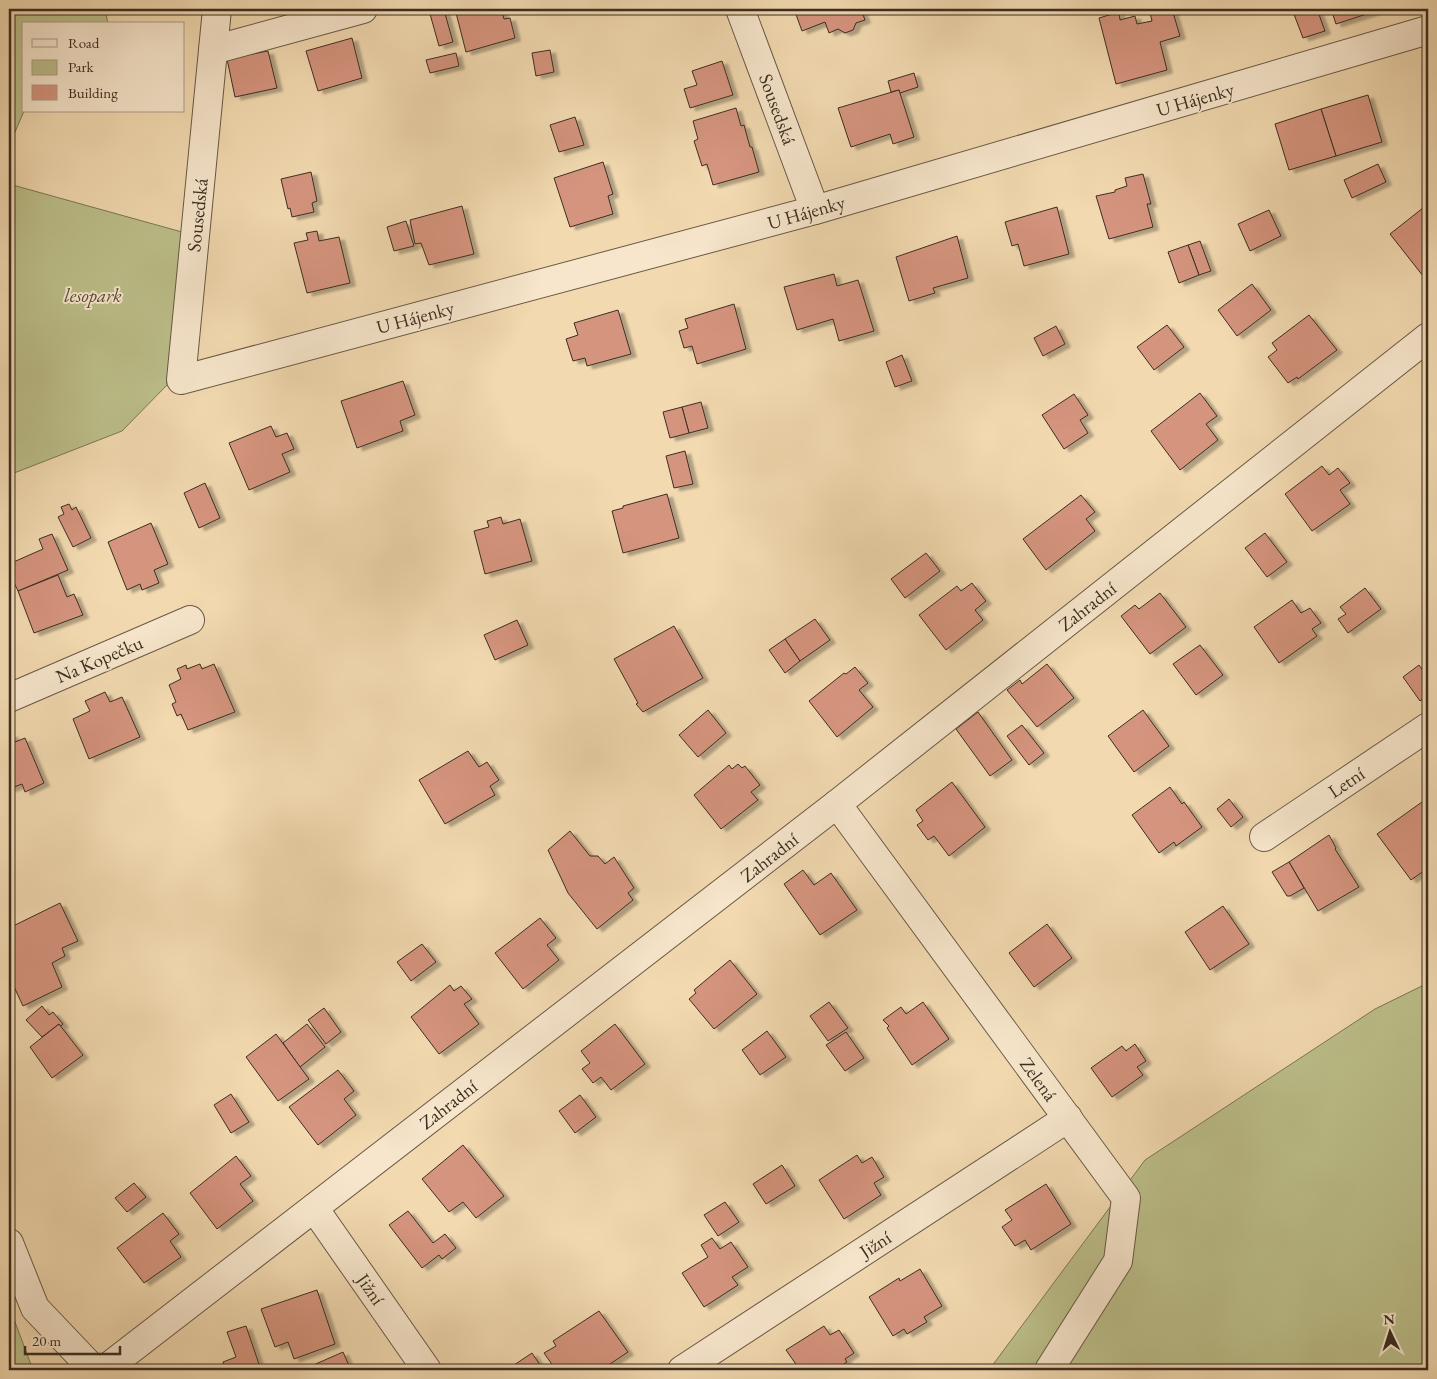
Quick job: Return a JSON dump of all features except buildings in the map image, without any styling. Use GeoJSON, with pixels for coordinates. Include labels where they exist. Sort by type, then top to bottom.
{"type":"FeatureCollection","features":[{"type":"Feature","properties":{"kind":"street","name":"Sousedská"},"geometry":{"type":"LineString","coordinates":[[181,380],[217,9]]}},
{"type":"Feature","properties":{"kind":"street"},"geometry":{"type":"LineString","coordinates":[[213,50],[362,9]]}},
{"type":"Feature","properties":{"kind":"street","name":"Sousedská"},"geometry":{"type":"LineString","coordinates":[[740,9],[815,210]]}},
{"type":"Feature","properties":{"kind":"street","name":"U Hájenky"},"geometry":{"type":"LineString","coordinates":[[181,380],[815,210],[1428,30]]}},
{"type":"Feature","properties":{"kind":"street","name":"Zahradní"},"geometry":{"type":"LineString","coordinates":[[104,1370],[838,804],[1428,337]]}},
{"type":"Feature","properties":{"kind":"street","name":"Na Kopečku"},"geometry":{"type":"LineString","coordinates":[[9,698],[190,620]]}},
{"type":"Feature","properties":{"kind":"street","name":"Letní"},"geometry":{"type":"LineString","coordinates":[[1264,837],[1428,727]]}},
{"type":"Feature","properties":{"kind":"street","name":"Zelená"},"geometry":{"type":"LineString","coordinates":[[838,804],[1126,1198],[1118,1262],[1049,1370]]}},
{"type":"Feature","properties":{"kind":"street","name":"Jižní"},"geometry":{"type":"LineString","coordinates":[[682,1370],[1068,1118]]}},
{"type":"Feature","properties":{"kind":"street","name":"Jižní"},"geometry":{"type":"LineString","coordinates":[[314,1208],[427,1370]]}},
{"type":"Feature","properties":{"kind":"street"},"geometry":{"type":"LineString","coordinates":[[9,1243],[35,1308],[94,1370]]}},
{"type":"Feature","properties":{"kind":"green space"},"geometry":{"type":"Polygon","coordinates":[[[9,9],[105,9],[108,22],[22,22],[22,112],[24,112],[9,146],[9,9]]]}},
{"type":"Feature","properties":{"kind":"green space","name":"lesopark"},"geometry":{"type":"Polygon","coordinates":[[[9,184],[182,232],[169,383],[122,431],[9,475],[9,184]]]}},
{"type":"Feature","properties":{"kind":"green space"},"geometry":{"type":"Polygon","coordinates":[[[1428,983],[1428,1370],[989,1370],[1145,1160],[1375,1009],[1428,983]]]}},
{"type":"Feature","properties":{"kind":"green space"},"geometry":{"type":"Polygon","coordinates":[[[9,1306],[33,1370],[9,1370],[9,1306]]]}}]}
